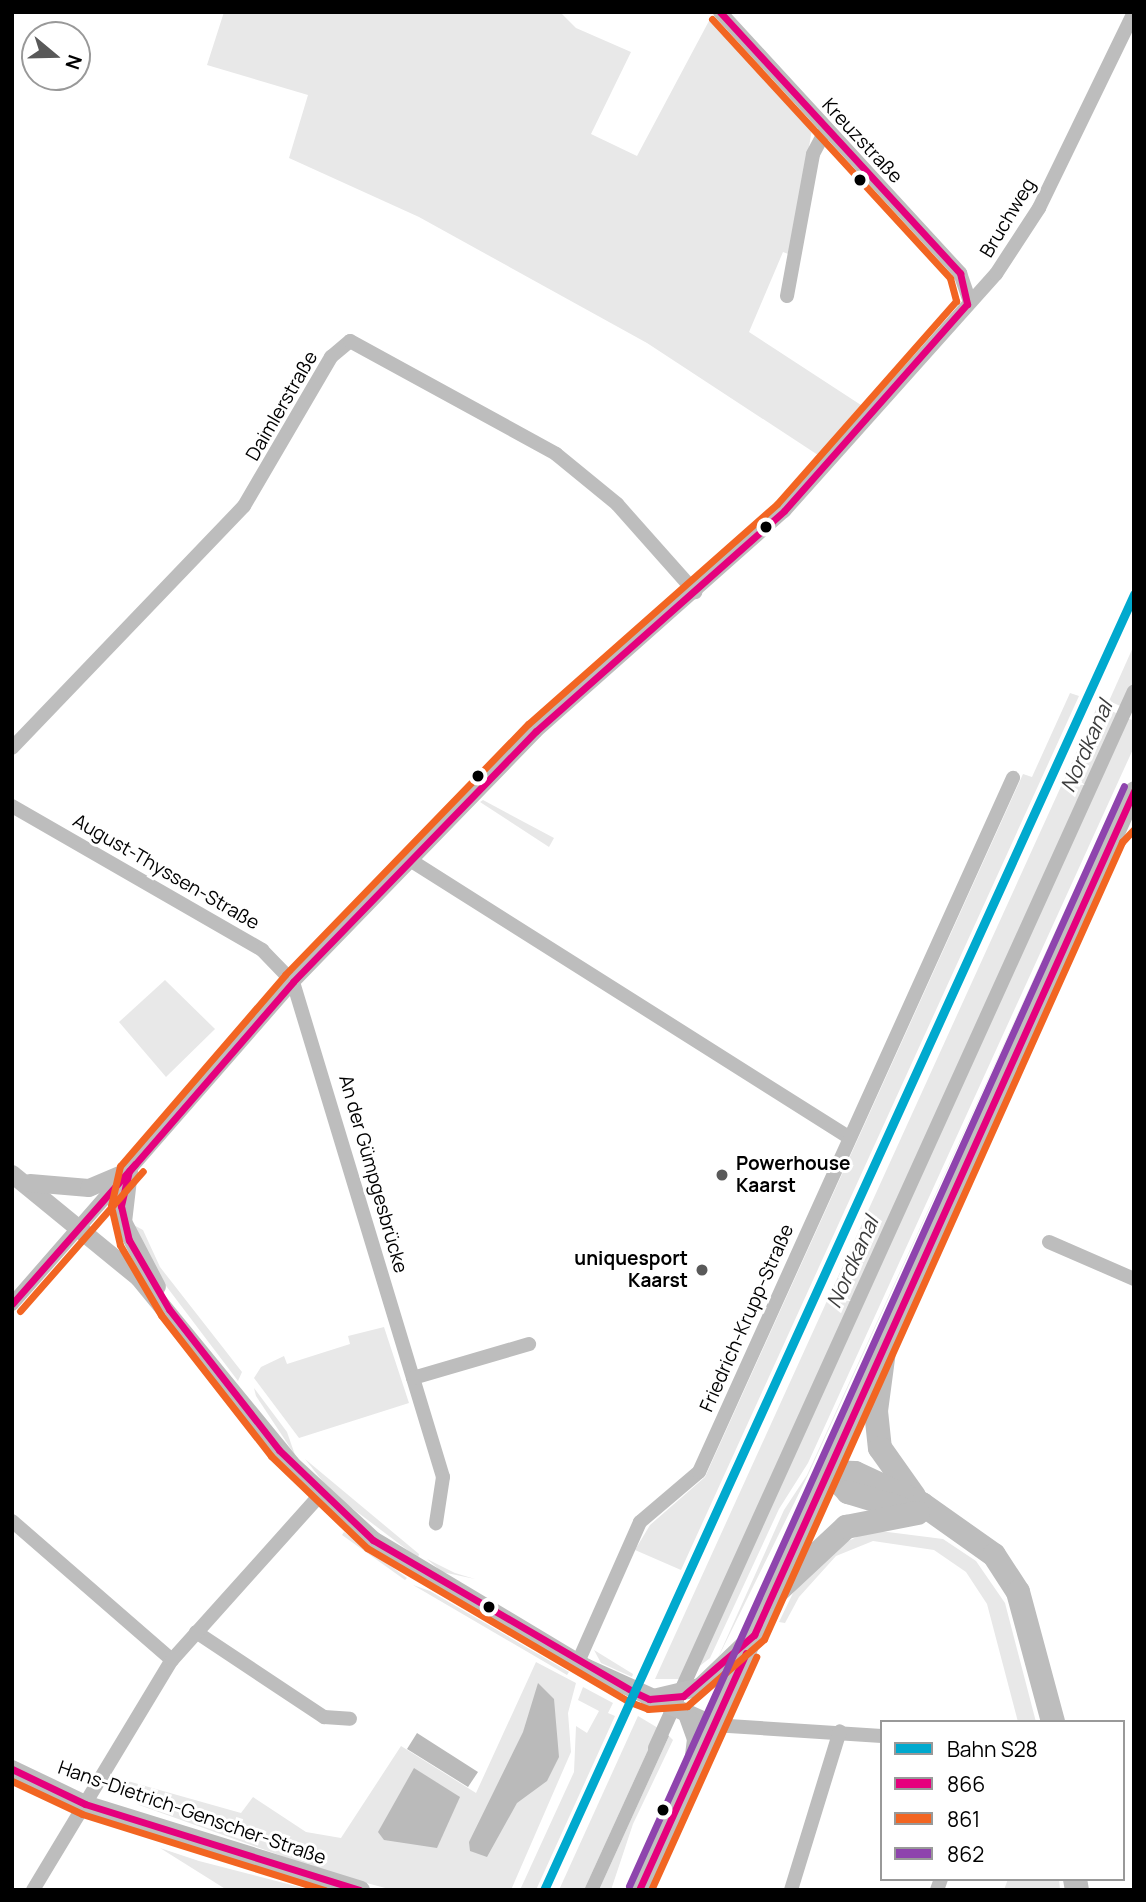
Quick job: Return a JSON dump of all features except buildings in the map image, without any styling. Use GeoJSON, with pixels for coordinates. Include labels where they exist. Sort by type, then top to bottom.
{"type":"FeatureCollection","features":[{"type":"Feature","properties":{"kind":"highway"},"geometry":{"type":"LineString","coordinates":[[884,1351],[876,1411],[880,1448],[894,1475],[920,1509]]}},
{"type":"Feature","properties":{"kind":"highway"},"geometry":{"type":"LineString","coordinates":[[829,1472],[855,1473],[952,1524],[994,1555],[1018,1592],[1052,1720]]}},
{"type":"Feature","properties":{"kind":"highway"},"geometry":{"type":"LineString","coordinates":[[771,1597],[846,1527],[920,1509]]}},
{"type":"Feature","properties":{"kind":"main road"},"geometry":{"type":"LineString","coordinates":[[639,1890],[884,1351],[1134,790]]}},
{"type":"Feature","properties":{"kind":"main road"},"geometry":{"type":"LineString","coordinates":[[1113,836],[1134,814]]}},
{"type":"Feature","properties":{"kind":"street","name":"Kreuzstraße"},"geometry":{"type":"LineString","coordinates":[[720,12],[825,131],[960,273],[969,299]]}},
{"type":"Feature","properties":{"kind":"street","name":"Bruchweg"},"geometry":{"type":"LineString","coordinates":[[12,1304],[293,982],[410,860],[536,731],[695,592],[835,458],[1024,235],[1134,12]]}},
{"type":"Feature","properties":{"kind":"street"},"geometry":{"type":"LineString","coordinates":[[787,296],[813,154],[825,131]]}},
{"type":"Feature","properties":{"kind":"street","name":"Daimlerstraße"},"geometry":{"type":"LineString","coordinates":[[12,748],[244,506],[331,357],[351,341],[556,454],[617,504],[695,592]]}},
{"type":"Feature","properties":{"kind":"street","name":"Friedrich-Krupp-Straße"},"geometry":{"type":"LineString","coordinates":[[578,1662],[640,1522],[699,1472],[1013,778]]}},
{"type":"Feature","properties":{"kind":"street","name":"August-Thyssen-Straße"},"geometry":{"type":"LineString","coordinates":[[12,806],[262,950],[293,982]]}},
{"type":"Feature","properties":{"kind":"street"},"geometry":{"type":"LineString","coordinates":[[410,860],[850,1138]]}},
{"type":"Feature","properties":{"kind":"street","name":"An der Gümpgesbrücke"},"geometry":{"type":"LineString","coordinates":[[293,982],[443,1477],[436,1523]]}},
{"type":"Feature","properties":{"kind":"street"},"geometry":{"type":"LineString","coordinates":[[18,1178],[89,1188],[129,1171],[123,1222],[169,1309]]}},
{"type":"Feature","properties":{"kind":"street"},"geometry":{"type":"LineString","coordinates":[[18,1178],[82,1226],[169,1309],[320,1494],[415,1570],[578,1662],[688,1717],[713,1725],[840,1731],[880,1736]]}},
{"type":"Feature","properties":{"kind":"street"},"geometry":{"type":"LineString","coordinates":[[1049,1242],[1134,1279]]}},
{"type":"Feature","properties":{"kind":"street"},"geometry":{"type":"LineString","coordinates":[[413,1378],[528,1344]]}},
{"type":"Feature","properties":{"kind":"street"},"geometry":{"type":"LineString","coordinates":[[33,1890],[172,1660],[320,1494]]}},
{"type":"Feature","properties":{"kind":"street"},"geometry":{"type":"LineString","coordinates":[[12,1521],[172,1660]]}},
{"type":"Feature","properties":{"kind":"street"},"geometry":{"type":"LineString","coordinates":[[195,1632],[324,1717],[350,1719]]}},
{"type":"Feature","properties":{"kind":"street"},"geometry":{"type":"LineString","coordinates":[[649,1699],[700,1687],[754,1635]]}},
{"type":"Feature","properties":{"kind":"street"},"geometry":{"type":"LineString","coordinates":[[688,1717],[695,1739],[693,1769]]}},
{"type":"Feature","properties":{"kind":"street"},"geometry":{"type":"LineString","coordinates":[[791,1890],[840,1731]]}},
{"type":"Feature","properties":{"kind":"street","name":"Hans-Dietrich-Genscher-Straße"},"geometry":{"type":"LineString","coordinates":[[12,1769],[85,1804],[361,1890]]}},
{"type":"Feature","properties":{"kind":"shaded area"},"geometry":{"type":"Polygon","coordinates":[[[224,12],[560,12],[576,28],[631,52],[591,134],[637,156],[710,19],[812,129],[791,255],[783,252],[749,332],[864,407],[821,457],[647,343],[419,217],[289,158],[308,95],[207,65],[224,12]]]}},
{"type":"Feature","properties":{"kind":"shaded area"},"geometry":{"type":"Polygon","coordinates":[[[1134,645],[1134,712],[1109,701],[1134,645]]]}},
{"type":"Feature","properties":{"kind":"shaded area"},"geometry":{"type":"Polygon","coordinates":[[[1070,693],[1079,696],[681,1570],[635,1550],[650,1525],[705,1477],[1023,774],[1032,777],[1070,693]]]}},
{"type":"Feature","properties":{"kind":"shaded area"},"geometry":{"type":"Polygon","coordinates":[[[1098,705],[1134,721],[1134,747],[808,1463],[779,1509],[710,1658],[683,1679],[655,1679],[1098,705]]]}},
{"type":"Feature","properties":{"kind":"shaded area"},"geometry":{"type":"Polygon","coordinates":[[[1134,759],[808,1475],[716,1662],[784,1510],[807,1475],[1134,759]]]}},
{"type":"Feature","properties":{"kind":"shaded area"},"geometry":{"type":"Polygon","coordinates":[[[483,800],[554,838],[549,847],[480,802],[483,800]]]}},
{"type":"Feature","properties":{"kind":"shaded area"},"geometry":{"type":"Polygon","coordinates":[[[165,980],[215,1029],[166,1077],[119,1022],[165,980]]]}},
{"type":"Feature","properties":{"kind":"shaded area"},"geometry":{"type":"Polygon","coordinates":[[[130,1223],[143,1230],[160,1267],[242,1372],[238,1381],[151,1266],[130,1223]]]}},
{"type":"Feature","properties":{"kind":"shaded area"},"geometry":{"type":"Polygon","coordinates":[[[384,1327],[409,1403],[299,1438],[254,1378],[261,1367],[284,1356],[287,1364],[350,1344],[348,1336],[384,1327]]]}},
{"type":"Feature","properties":{"kind":"shaded area"},"geometry":{"type":"Polygon","coordinates":[[[254,1388],[287,1432],[295,1455],[256,1396],[254,1388]]]}},
{"type":"Feature","properties":{"kind":"shaded area"},"geometry":{"type":"Polygon","coordinates":[[[305,1459],[419,1554],[418,1558],[332,1493],[305,1459]]]}},
{"type":"Feature","properties":{"kind":"shaded area"},"geometry":{"type":"Polygon","coordinates":[[[872,1530],[943,1539],[976,1561],[1005,1603],[1035,1720],[1017,1720],[987,1604],[966,1572],[934,1550],[873,1541],[836,1556],[799,1597],[785,1623],[779,1622],[793,1593],[833,1548],[872,1530]]]}},
{"type":"Feature","properties":{"kind":"shaded area"},"geometry":{"type":"Polygon","coordinates":[[[344,1532],[407,1578],[405,1580],[342,1535],[344,1532]]]}},
{"type":"Feature","properties":{"kind":"shaded area"},"geometry":{"type":"Polygon","coordinates":[[[427,1559],[455,1573],[475,1579],[442,1572],[427,1559]]]}},
{"type":"Feature","properties":{"kind":"shaded area"},"geometry":{"type":"Polygon","coordinates":[[[413,1585],[430,1591],[569,1672],[567,1675],[413,1585]]]}},
{"type":"Feature","properties":{"kind":"shaded area"},"geometry":{"type":"Polygon","coordinates":[[[594,1650],[633,1674],[632,1677],[601,1663],[594,1650]]]}},
{"type":"Feature","properties":{"kind":"shaded area"},"geometry":{"type":"Polygon","coordinates":[[[536,1662],[576,1683],[568,1713],[571,1752],[511,1890],[393,1890],[332,1874],[139,1805],[123,1785],[124,1780],[241,1813],[253,1797],[306,1832],[341,1838],[401,1746],[476,1793],[536,1662]]]}},
{"type":"Feature","properties":{"kind":"shaded area"},"geometry":{"type":"Polygon","coordinates":[[[538,1683],[554,1699],[559,1757],[547,1781],[517,1803],[487,1857],[470,1851],[469,1842],[523,1732],[538,1683]]]}},
{"type":"Feature","properties":{"kind":"shaded area"},"geometry":{"type":"Polygon","coordinates":[[[583,1687],[613,1703],[608,1713],[615,1716],[536,1890],[520,1890],[574,1772],[576,1726],[587,1733],[599,1711],[578,1700],[583,1687]]]}},
{"type":"Feature","properties":{"kind":"shaded area"},"geometry":{"type":"Polygon","coordinates":[[[638,1716],[658,1728],[584,1890],[559,1890],[638,1716]]]}},
{"type":"Feature","properties":{"kind":"shaded area"},"geometry":{"type":"Polygon","coordinates":[[[658,1728],[669,1736],[599,1890],[584,1890],[658,1728]]]}},
{"type":"Feature","properties":{"kind":"shaded area"},"geometry":{"type":"Polygon","coordinates":[[[417,1733],[478,1772],[468,1787],[407,1749],[417,1733]]]}},
{"type":"Feature","properties":{"kind":"shaded area"},"geometry":{"type":"Polygon","coordinates":[[[669,1736],[673,1740],[633,1824],[611,1890],[599,1890],[669,1736]]]}},
{"type":"Feature","properties":{"kind":"shaded area"},"geometry":{"type":"Polygon","coordinates":[[[414,1768],[460,1797],[437,1848],[384,1840],[378,1832],[414,1768]]]}},
{"type":"Feature","properties":{"kind":"shaded area"},"geometry":{"type":"Polygon","coordinates":[[[160,1848],[199,1861],[311,1890],[227,1890],[160,1848]]]}},
{"type":"Feature","properties":{"kind":"shaded area"},"geometry":{"type":"Polygon","coordinates":[[[1007,1881],[1059,1881],[1060,1890],[1004,1890],[1007,1881]]]}},
{"type":"Feature","properties":{"kind":"waterway","name":"Nordkanal"},"geometry":{"type":"LineString","coordinates":[[655,1748],[1134,691]]}},
{"type":"Feature","properties":{"kind":"rail line","name":"S28"},"geometry":{"type":"LineString","coordinates":[[544,1890],[1134,594]]}},
{"type":"Feature","properties":{"kind":"transit line","name":"866"},"geometry":{"type":"LineString","coordinates":[[720,12],[960,273],[967,304],[784,511],[536,731],[293,982],[129,1171],[121,1206],[129,1240],[169,1309],[279,1450],[373,1540],[634,1692],[649,1699],[683,1696],[754,1635],[1134,791]]}},
{"type":"Feature","properties":{"kind":"transit line","name":"861"},"geometry":{"type":"LineString","coordinates":[[712,19],[950,278],[956,301],[777,504],[528,724],[285,975],[120,1166],[111,1206],[120,1245],[161,1315],[271,1456],[367,1548],[630,1702],[648,1709],[687,1706],[764,1639],[1122,842],[1134,829]]}},
{"type":"Feature","properties":{"kind":"transit line","name":"862"},"geometry":{"type":"LineString","coordinates":[[629,1886],[1124,786]]}},
{"type":"Feature","properties":{"kind":"transit line","name":"866"},"geometry":{"type":"LineString","coordinates":[[12,1304],[135,1164]]}},
{"type":"Feature","properties":{"kind":"transit line","name":"861"},"geometry":{"type":"LineString","coordinates":[[20,1311],[143,1171]]}},
{"type":"Feature","properties":{"kind":"transit line","name":"866"},"geometry":{"type":"LineString","coordinates":[[639,1890],[746,1653]]}},
{"type":"Feature","properties":{"kind":"transit line","name":"861"},"geometry":{"type":"LineString","coordinates":[[651,1890],[756,1657]]}},
{"type":"Feature","properties":{"kind":"transit line","name":"866"},"geometry":{"type":"LineString","coordinates":[[12,1769],[85,1804],[360,1890]]}},
{"type":"Feature","properties":{"kind":"transit line","name":"861"},"geometry":{"type":"LineString","coordinates":[[12,1781],[82,1814],[325,1890]]}},
{"type":"Feature","properties":{"kind":"place","name":"Powerhouse Kaarst"},"geometry":{"type":"Point","coordinates":[722,1175]}},
{"type":"Feature","properties":{"kind":"place","name":"uniquesport Kaarst"},"geometry":{"type":"Point","coordinates":[702,1270]}}]}
